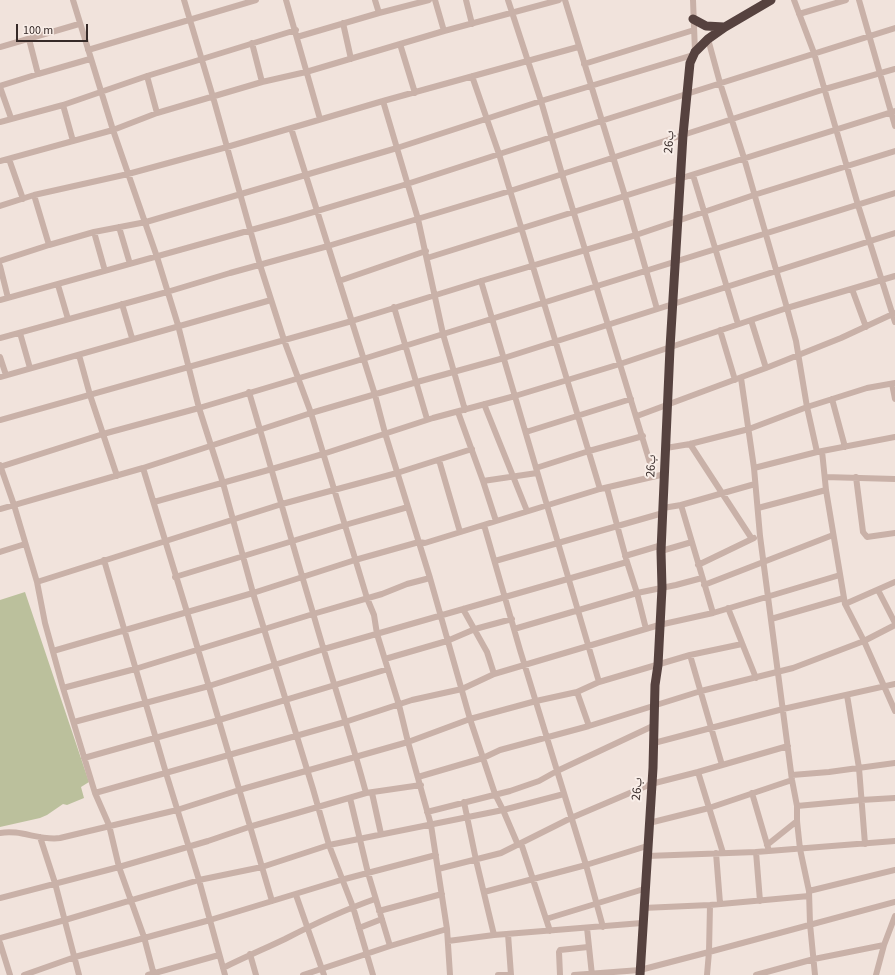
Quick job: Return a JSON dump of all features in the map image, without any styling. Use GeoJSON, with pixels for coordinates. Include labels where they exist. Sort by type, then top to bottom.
{"type":"FeatureCollection","features":[{"type":"Feature","properties":{"kind":"highway"},"geometry":{"type":"LineString","coordinates":[[694,54],[708,39],[725,27],[772,0]]}},
{"type":"Feature","properties":{"kind":"highway"},"geometry":{"type":"LineString","coordinates":[[693,19],[706,26],[725,27]]}},
{"type":"Feature","properties":{"kind":"highway","name":"26ب"},"geometry":{"type":"LineString","coordinates":[[640,972],[655,724],[655,685],[658,665],[662,588],[663,511],[670,348],[674,304],[686,95],[690,63],[694,54]]}},
{"type":"Feature","properties":{"kind":"street"},"geometry":{"type":"LineString","coordinates":[[73,0],[79,24],[113,130],[157,256],[178,325],[199,408],[223,483],[253,593],[308,770],[328,845],[353,907],[373,975]]}},
{"type":"Feature","properties":{"kind":"street"},"geometry":{"type":"LineString","coordinates":[[184,0],[260,265],[284,340],[311,413],[355,560],[374,615],[378,634],[421,785],[431,825],[442,894],[447,929],[450,975]]}},
{"type":"Feature","properties":{"kind":"street"},"geometry":{"type":"LineString","coordinates":[[88,50],[256,0]]}},
{"type":"Feature","properties":{"kind":"street"},"geometry":{"type":"LineString","coordinates":[[287,0],[320,118]]}},
{"type":"Feature","properties":{"kind":"street"},"geometry":{"type":"LineString","coordinates":[[375,0],[379,12]]}},
{"type":"Feature","properties":{"kind":"street"},"geometry":{"type":"LineString","coordinates":[[297,37],[404,3],[429,0]]}},
{"type":"Feature","properties":{"kind":"street"},"geometry":{"type":"LineString","coordinates":[[435,0],[444,31]]}},
{"type":"Feature","properties":{"kind":"street"},"geometry":{"type":"LineString","coordinates":[[466,0],[472,24]]}},
{"type":"Feature","properties":{"kind":"street"},"geometry":{"type":"LineString","coordinates":[[508,0],[541,101],[654,476]]}},
{"type":"Feature","properties":{"kind":"street"},"geometry":{"type":"LineString","coordinates":[[0,161],[113,130],[157,113],[262,82],[306,72],[444,31],[559,0]]}},
{"type":"Feature","properties":{"kind":"street"},"geometry":{"type":"LineString","coordinates":[[565,0],[578,47],[625,196],[647,271],[656,310]]}},
{"type":"Feature","properties":{"kind":"street"},"geometry":{"type":"LineString","coordinates":[[0,262],[49,245],[94,232],[146,222],[397,148],[486,118],[694,54],[694,0]]}},
{"type":"Feature","properties":{"kind":"street"},"geometry":{"type":"LineString","coordinates":[[794,0],[814,53],[858,205],[881,280],[894,314],[895,322]]}},
{"type":"Feature","properties":{"kind":"street"},"geometry":{"type":"LineString","coordinates":[[799,14],[846,0]]}},
{"type":"Feature","properties":{"kind":"street"},"geometry":{"type":"LineString","coordinates":[[860,0],[880,74],[893,111],[895,126]]}},
{"type":"Feature","properties":{"kind":"street"},"geometry":{"type":"LineString","coordinates":[[343,23],[351,59]]}},
{"type":"Feature","properties":{"kind":"street"},"geometry":{"type":"LineString","coordinates":[[0,47],[79,24]]}},
{"type":"Feature","properties":{"kind":"street"},"geometry":{"type":"LineString","coordinates":[[0,300],[58,285],[407,184],[895,28]]}},
{"type":"Feature","properties":{"kind":"street"},"geometry":{"type":"LineString","coordinates":[[0,122],[63,105],[147,76],[296,30]]}},
{"type":"Feature","properties":{"kind":"street"},"geometry":{"type":"LineString","coordinates":[[584,64],[694,30]]}},
{"type":"Feature","properties":{"kind":"street"},"geometry":{"type":"LineString","coordinates":[[29,39],[38,74]]}},
{"type":"Feature","properties":{"kind":"street"},"geometry":{"type":"LineString","coordinates":[[708,39],[788,308],[798,355],[806,407],[825,477],[832,535],[844,601],[864,641],[883,687],[895,711]]}},
{"type":"Feature","properties":{"kind":"street"},"geometry":{"type":"LineString","coordinates":[[252,43],[262,82]]}},
{"type":"Feature","properties":{"kind":"street"},"geometry":{"type":"LineString","coordinates":[[400,44],[415,93]]}},
{"type":"Feature","properties":{"kind":"street"},"geometry":{"type":"LineString","coordinates":[[0,206],[34,195],[128,174],[227,147],[320,118],[578,47]]}},
{"type":"Feature","properties":{"kind":"street"},"geometry":{"type":"LineString","coordinates":[[11,118],[0,86],[90,59]]}},
{"type":"Feature","properties":{"kind":"street"},"geometry":{"type":"LineString","coordinates":[[0,338],[167,292],[223,274],[328,246],[418,219],[683,136],[825,89],[895,69]]}},
{"type":"Feature","properties":{"kind":"street"},"geometry":{"type":"LineString","coordinates":[[147,76],[157,113]]}},
{"type":"Feature","properties":{"kind":"street"},"geometry":{"type":"LineString","coordinates":[[472,76],[499,154],[589,451],[617,526],[646,629]]}},
{"type":"Feature","properties":{"kind":"street"},"geometry":{"type":"LineString","coordinates":[[383,101],[418,219],[427,254],[443,334],[465,410]]}},
{"type":"Feature","properties":{"kind":"street"},"geometry":{"type":"LineString","coordinates":[[63,105],[73,141]]}},
{"type":"Feature","properties":{"kind":"street"},"geometry":{"type":"LineString","coordinates":[[339,281],[427,254],[521,229],[893,111]]}},
{"type":"Feature","properties":{"kind":"street"},"geometry":{"type":"LineString","coordinates":[[291,128],[375,395],[385,433],[430,578],[470,719],[495,794],[519,844],[533,879],[550,931]]}},
{"type":"Feature","properties":{"kind":"street"},"geometry":{"type":"LineString","coordinates":[[0,420],[352,321],[481,280],[636,235],[704,211],[895,151]]}},
{"type":"Feature","properties":{"kind":"street"},"geometry":{"type":"LineString","coordinates":[[9,159],[23,199]]}},
{"type":"Feature","properties":{"kind":"street"},"geometry":{"type":"LineString","coordinates":[[693,175],[738,324]]}},
{"type":"Feature","properties":{"kind":"street"},"geometry":{"type":"LineString","coordinates":[[219,955],[152,974],[144,938],[119,867],[109,826],[95,793],[63,688],[37,582],[14,505],[0,466],[104,434],[199,408],[406,346],[676,262],[715,248],[895,193]]}},
{"type":"Feature","properties":{"kind":"street"},"geometry":{"type":"LineString","coordinates":[[34,195],[49,245]]}},
{"type":"Feature","properties":{"kind":"street"},"geometry":{"type":"LineString","coordinates":[[119,227],[130,264]]}},
{"type":"Feature","properties":{"kind":"street"},"geometry":{"type":"LineString","coordinates":[[94,232],[105,271]]}},
{"type":"Feature","properties":{"kind":"street"},"geometry":{"type":"LineString","coordinates":[[0,509],[144,468],[311,413],[504,358],[895,234]]}},
{"type":"Feature","properties":{"kind":"street"},"geometry":{"type":"LineString","coordinates":[[0,266],[8,298]]}},
{"type":"Feature","properties":{"kind":"street"},"geometry":{"type":"LineString","coordinates":[[154,502],[323,454],[427,420],[515,396],[566,379],[620,364],[788,308],[895,276]]}},
{"type":"Feature","properties":{"kind":"street"},"geometry":{"type":"LineString","coordinates":[[481,280],[599,682]]}},
{"type":"Feature","properties":{"kind":"street"},"geometry":{"type":"LineString","coordinates":[[58,285],[68,319]]}},
{"type":"Feature","properties":{"kind":"street"},"geometry":{"type":"LineString","coordinates":[[852,289],[866,327]]}},
{"type":"Feature","properties":{"kind":"street"},"geometry":{"type":"LineString","coordinates":[[0,356],[3,376],[79,355],[132,338],[271,300]]}},
{"type":"Feature","properties":{"kind":"street"},"geometry":{"type":"LineString","coordinates":[[122,304],[132,338]]}},
{"type":"Feature","properties":{"kind":"street"},"geometry":{"type":"LineString","coordinates":[[394,307],[427,420]]}},
{"type":"Feature","properties":{"kind":"street"},"geometry":{"type":"LineString","coordinates":[[637,416],[766,368],[894,314]]}},
{"type":"Feature","properties":{"kind":"street"},"geometry":{"type":"LineString","coordinates":[[751,320],[766,368]]}},
{"type":"Feature","properties":{"kind":"street"},"geometry":{"type":"LineString","coordinates":[[720,330],[738,379],[749,429],[760,536],[792,778],[798,806],[797,821],[800,849],[809,893],[810,924],[816,975]]}},
{"type":"Feature","properties":{"kind":"street"},"geometry":{"type":"LineString","coordinates":[[20,333],[30,368]]}},
{"type":"Feature","properties":{"kind":"street"},"geometry":{"type":"LineString","coordinates":[[79,355],[90,395],[117,476]]}},
{"type":"Feature","properties":{"kind":"street"},"geometry":{"type":"LineString","coordinates":[[666,448],[690,444],[749,429],[806,407],[867,388],[894,384],[895,399]]}},
{"type":"Feature","properties":{"kind":"street"},"geometry":{"type":"LineString","coordinates":[[249,392],[345,722],[381,834]]}},
{"type":"Feature","properties":{"kind":"street"},"geometry":{"type":"LineString","coordinates":[[526,432],[632,399]]}},
{"type":"Feature","properties":{"kind":"street"},"geometry":{"type":"LineString","coordinates":[[832,399],[846,447]]}},
{"type":"Feature","properties":{"kind":"street"},"geometry":{"type":"LineString","coordinates":[[484,404],[526,511]]}},
{"type":"Feature","properties":{"kind":"street"},"geometry":{"type":"LineString","coordinates":[[458,412],[496,521]]}},
{"type":"Feature","properties":{"kind":"street"},"geometry":{"type":"LineString","coordinates":[[483,481],[513,477],[537,471],[589,451],[643,436]]}},
{"type":"Feature","properties":{"kind":"street"},"geometry":{"type":"LineString","coordinates":[[754,468],[819,451],[895,437]]}},
{"type":"Feature","properties":{"kind":"street"},"geometry":{"type":"LineString","coordinates":[[690,444],[752,539]]}},
{"type":"Feature","properties":{"kind":"street"},"geometry":{"type":"LineString","coordinates":[[37,582],[282,504],[398,473],[472,449]]}},
{"type":"Feature","properties":{"kind":"street"},"geometry":{"type":"LineString","coordinates":[[438,460],[460,532]]}},
{"type":"Feature","properties":{"kind":"street"},"geometry":{"type":"LineString","coordinates":[[144,468],[272,901]]}},
{"type":"Feature","properties":{"kind":"street"},"geometry":{"type":"LineString","coordinates":[[53,651],[303,578],[355,560],[419,542],[425,543],[603,488],[665,474]]}},
{"type":"Feature","properties":{"kind":"street"},"geometry":{"type":"LineString","coordinates":[[825,477],[895,479]]}},
{"type":"Feature","properties":{"kind":"street"},"geometry":{"type":"LineString","coordinates":[[856,477],[864,534],[867,537],[895,533]]}},
{"type":"Feature","properties":{"kind":"street"},"geometry":{"type":"LineString","coordinates":[[495,561],[755,484]]}},
{"type":"Feature","properties":{"kind":"street"},"geometry":{"type":"LineString","coordinates":[[758,508],[826,490]]}},
{"type":"Feature","properties":{"kind":"street"},"geometry":{"type":"LineString","coordinates":[[681,505],[713,613]]}},
{"type":"Feature","properties":{"kind":"street"},"geometry":{"type":"LineString","coordinates":[[176,577],[408,507]]}},
{"type":"Feature","properties":{"kind":"street"},"geometry":{"type":"LineString","coordinates":[[484,525],[557,772],[586,864],[603,927]]}},
{"type":"Feature","properties":{"kind":"street"},"geometry":{"type":"LineString","coordinates":[[704,585],[764,560],[832,535]]}},
{"type":"Feature","properties":{"kind":"street"},"geometry":{"type":"LineString","coordinates":[[698,565],[760,536]]}},
{"type":"Feature","properties":{"kind":"street"},"geometry":{"type":"LineString","coordinates":[[74,722],[208,686],[463,608],[568,578],[662,548],[692,542]]}},
{"type":"Feature","properties":{"kind":"street"},"geometry":{"type":"LineString","coordinates":[[0,552],[25,544]]}},
{"type":"Feature","properties":{"kind":"street"},"geometry":{"type":"LineString","coordinates":[[104,560],[135,669],[199,880],[225,975]]}},
{"type":"Feature","properties":{"kind":"street"},"geometry":{"type":"LineString","coordinates":[[95,793],[297,736],[399,705],[462,689],[494,674],[659,625],[713,613],[840,575]]}},
{"type":"Feature","properties":{"kind":"street"},"geometry":{"type":"LineString","coordinates":[[63,688],[135,669],[430,578]]}},
{"type":"Feature","properties":{"kind":"street"},"geometry":{"type":"LineString","coordinates":[[514,629],[637,593],[702,578]]}},
{"type":"Feature","properties":{"kind":"street"},"geometry":{"type":"LineString","coordinates":[[771,619],[844,601],[878,590],[895,582]]}},
{"type":"Feature","properties":{"kind":"street"},"geometry":{"type":"LineString","coordinates":[[418,777],[483,758],[500,750],[589,726],[701,691],[779,672],[813,661],[864,641],[895,624],[878,590]]}},
{"type":"Feature","properties":{"kind":"street"},"geometry":{"type":"LineString","coordinates":[[463,608],[487,652],[494,674]]}},
{"type":"Feature","properties":{"kind":"street"},"geometry":{"type":"LineString","coordinates":[[728,608],[756,678]]}},
{"type":"Feature","properties":{"kind":"street"},"geometry":{"type":"LineString","coordinates":[[385,659],[447,641],[475,629],[512,619]]}},
{"type":"Feature","properties":{"kind":"street"},"geometry":{"type":"LineString","coordinates":[[0,833],[14,832],[52,839],[60,838],[177,810],[239,790],[408,742],[470,719],[536,701],[577,692],[599,682],[690,655],[742,644]]}},
{"type":"Feature","properties":{"kind":"street"},"geometry":{"type":"LineString","coordinates":[[690,655],[722,765]]}},
{"type":"Feature","properties":{"kind":"street"},"geometry":{"type":"LineString","coordinates":[[84,758],[388,670]]}},
{"type":"Feature","properties":{"kind":"street"},"geometry":{"type":"LineString","coordinates":[[654,742],[783,709],[895,684]]}},
{"type":"Feature","properties":{"kind":"street"},"geometry":{"type":"LineString","coordinates":[[577,692],[589,726]]}},
{"type":"Feature","properties":{"kind":"street"},"geometry":{"type":"LineString","coordinates":[[847,695],[859,768],[865,844]]}},
{"type":"Feature","properties":{"kind":"street"},"geometry":{"type":"LineString","coordinates":[[427,812],[539,781],[655,724]]}},
{"type":"Feature","properties":{"kind":"street"},"geometry":{"type":"LineString","coordinates":[[438,869],[501,853],[572,818],[651,784],[788,746]]}},
{"type":"Feature","properties":{"kind":"street"},"geometry":{"type":"LineString","coordinates":[[648,823],[709,808],[792,778],[895,762]]}},
{"type":"Feature","properties":{"kind":"street"},"geometry":{"type":"LineString","coordinates":[[698,772],[720,853],[720,903]]}},
{"type":"Feature","properties":{"kind":"street"},"geometry":{"type":"LineString","coordinates":[[0,898],[189,847],[250,827],[350,798],[369,793],[421,785]]}},
{"type":"Feature","properties":{"kind":"street"},"geometry":{"type":"LineString","coordinates":[[752,793],[768,848]]}},
{"type":"Feature","properties":{"kind":"street"},"geometry":{"type":"LineString","coordinates":[[0,938],[199,880],[262,867],[328,845],[503,810],[564,794]]}},
{"type":"Feature","properties":{"kind":"street"},"geometry":{"type":"LineString","coordinates":[[350,798],[375,899],[390,946]]}},
{"type":"Feature","properties":{"kind":"street"},"geometry":{"type":"LineString","coordinates":[[798,806],[895,798]]}},
{"type":"Feature","properties":{"kind":"street"},"geometry":{"type":"LineString","coordinates":[[464,802],[494,935]]}},
{"type":"Feature","properties":{"kind":"street"},"geometry":{"type":"LineString","coordinates":[[768,848],[797,821]]}},
{"type":"Feature","properties":{"kind":"street"},"geometry":{"type":"LineString","coordinates":[[40,837],[55,883],[80,975]]}},
{"type":"Feature","properties":{"kind":"street"},"geometry":{"type":"LineString","coordinates":[[647,856],[756,852],[768,848],[800,849],[895,841]]}},
{"type":"Feature","properties":{"kind":"street"},"geometry":{"type":"LineString","coordinates":[[484,892],[647,846]]}},
{"type":"Feature","properties":{"kind":"street"},"geometry":{"type":"LineString","coordinates":[[756,852],[760,901]]}},
{"type":"Feature","properties":{"kind":"street"},"geometry":{"type":"LineString","coordinates":[[24,975],[75,957],[210,920],[296,895],[341,880],[436,855]]}},
{"type":"Feature","properties":{"kind":"street"},"geometry":{"type":"LineString","coordinates":[[644,908],[760,901],[809,893],[895,870]]}},
{"type":"Feature","properties":{"kind":"street"},"geometry":{"type":"LineString","coordinates":[[546,919],[644,889]]}},
{"type":"Feature","properties":{"kind":"street"},"geometry":{"type":"LineString","coordinates":[[379,911],[442,894]]}},
{"type":"Feature","properties":{"kind":"street"},"geometry":{"type":"LineString","coordinates":[[296,895],[324,975]]}},
{"type":"Feature","properties":{"kind":"street"},"geometry":{"type":"LineString","coordinates":[[223,968],[307,927],[375,899]]}},
{"type":"Feature","properties":{"kind":"street"},"geometry":{"type":"LineString","coordinates":[[574,975],[640,972],[810,924],[895,902]]}},
{"type":"Feature","properties":{"kind":"street"},"geometry":{"type":"LineString","coordinates":[[707,975],[710,905]]}},
{"type":"Feature","properties":{"kind":"street"},"geometry":{"type":"LineString","coordinates":[[876,975],[884,945],[895,916]]}},
{"type":"Feature","properties":{"kind":"street"},"geometry":{"type":"LineString","coordinates":[[359,928],[382,919]]}},
{"type":"Feature","properties":{"kind":"street"},"geometry":{"type":"LineString","coordinates":[[448,941],[494,935],[642,923]]}},
{"type":"Feature","properties":{"kind":"street"},"geometry":{"type":"LineString","coordinates":[[587,928],[592,974]]}},
{"type":"Feature","properties":{"kind":"street"},"geometry":{"type":"LineString","coordinates":[[303,975],[367,953],[447,929]]}},
{"type":"Feature","properties":{"kind":"street"},"geometry":{"type":"LineString","coordinates":[[498,975],[511,975],[508,934]]}},
{"type":"Feature","properties":{"kind":"street"},"geometry":{"type":"LineString","coordinates":[[0,943],[10,975]]}},
{"type":"Feature","properties":{"kind":"street"},"geometry":{"type":"LineString","coordinates":[[756,975],[780,972],[814,959],[884,945]]}},
{"type":"Feature","properties":{"kind":"street"},"geometry":{"type":"LineString","coordinates":[[560,975],[560,950],[588,947]]}},
{"type":"Feature","properties":{"kind":"street"},"geometry":{"type":"LineString","coordinates":[[250,954],[256,975]]}},
{"type":"Feature","properties":{"kind":"green space"},"geometry":{"type":"Polygon","coordinates":[[[25,592],[89,782],[81,787],[84,798],[67,805],[63,804],[40,818],[0,827],[0,600],[25,592]]]}}]}
